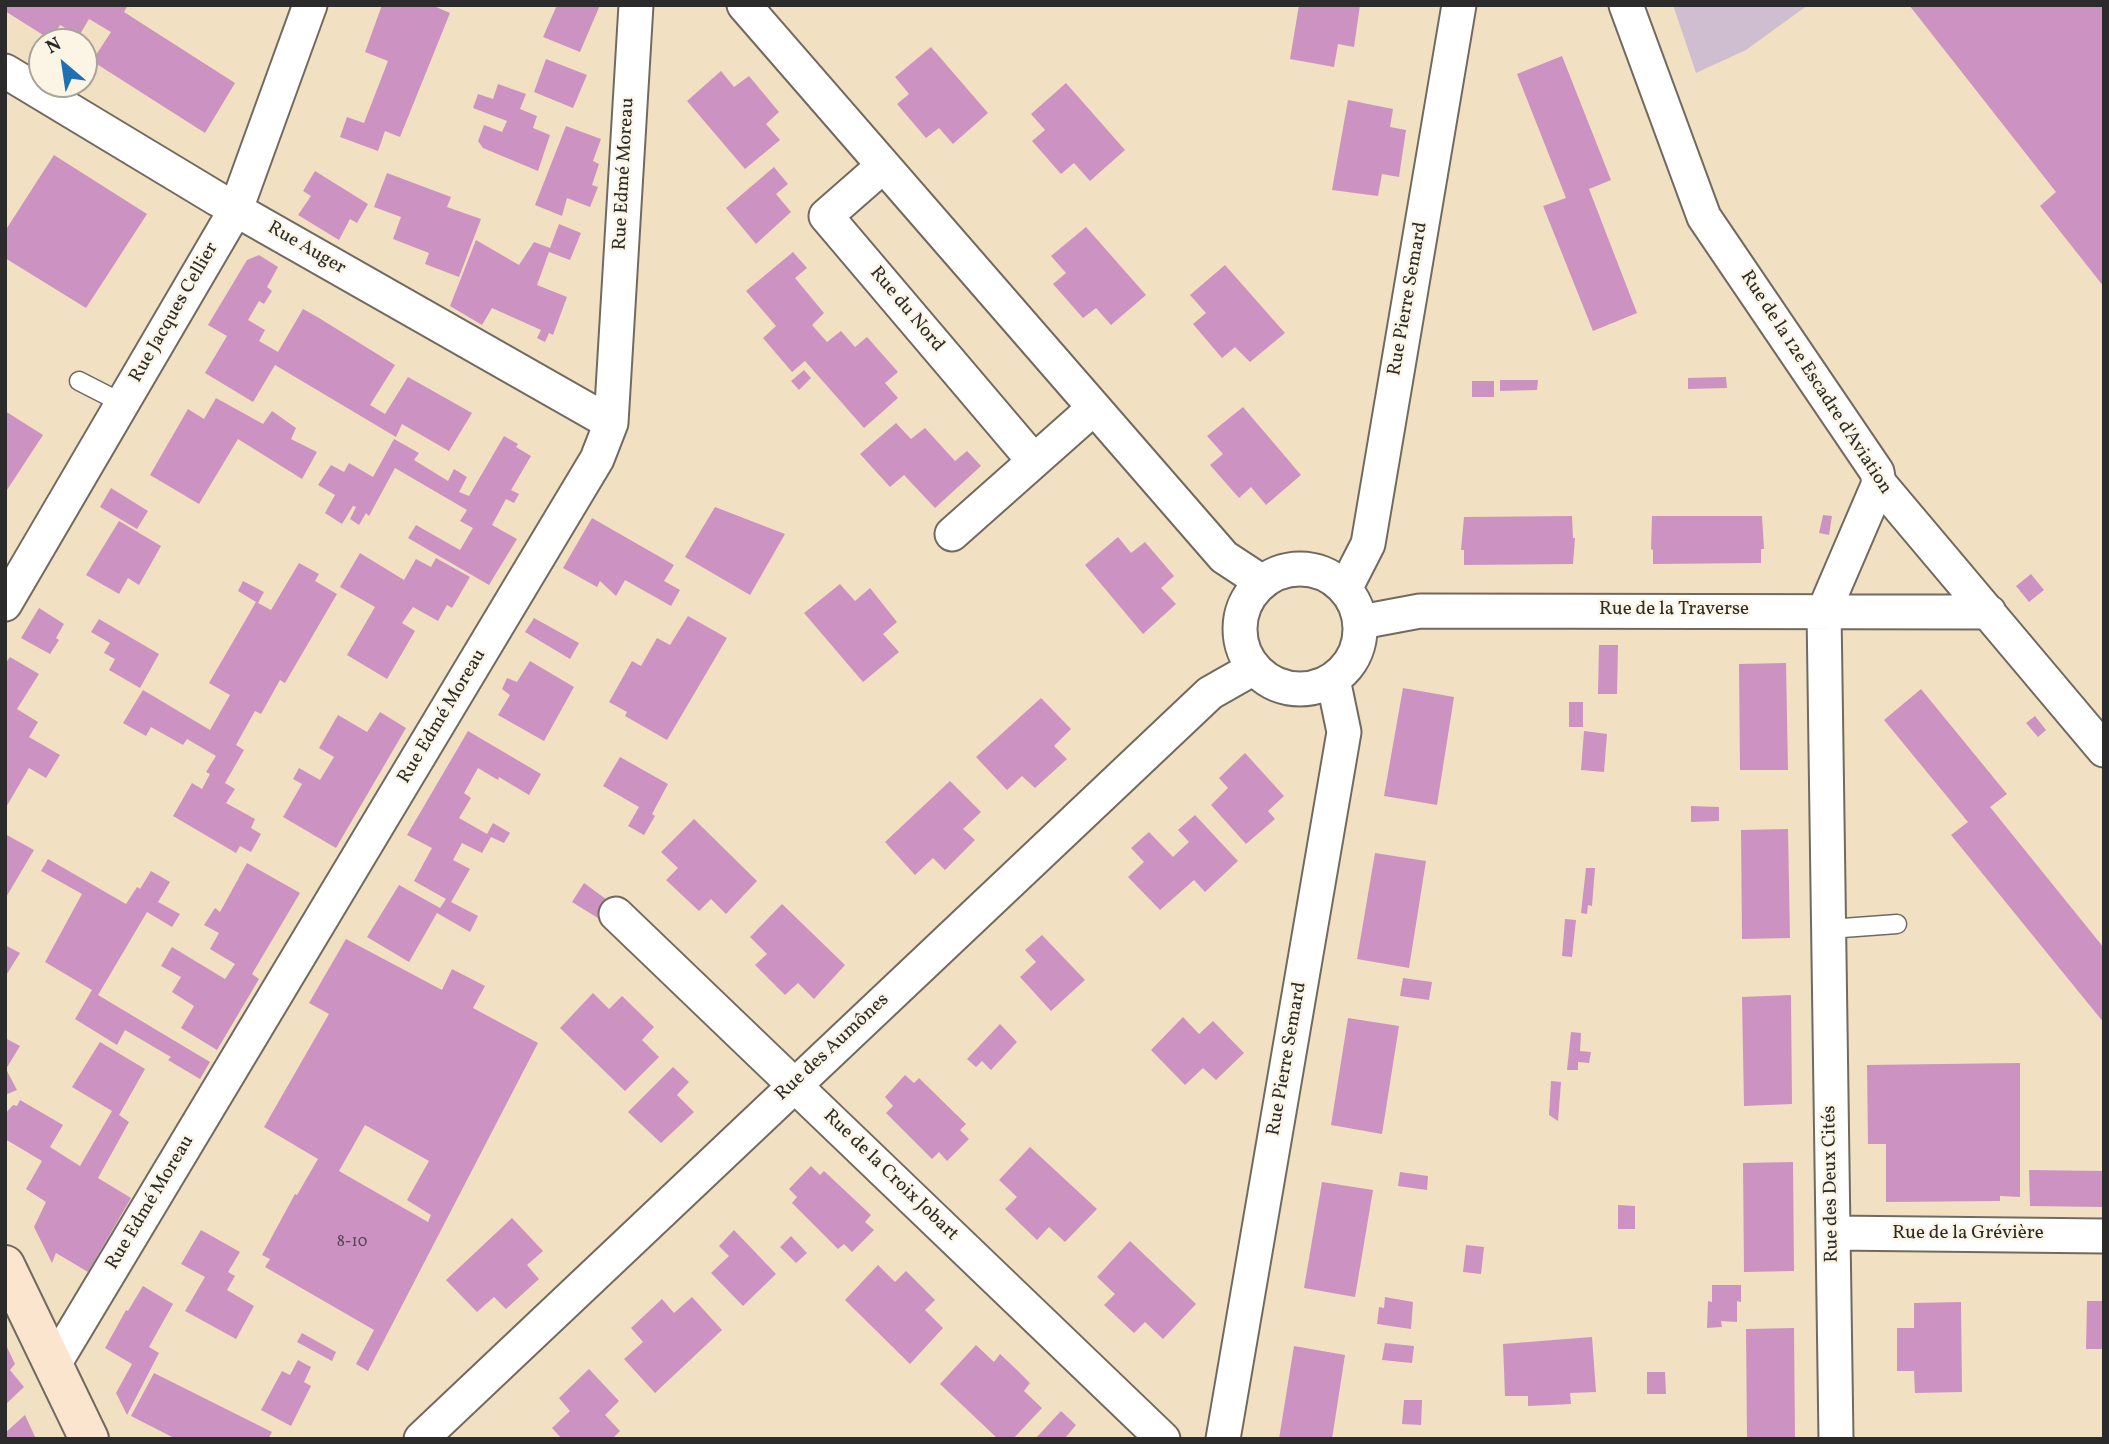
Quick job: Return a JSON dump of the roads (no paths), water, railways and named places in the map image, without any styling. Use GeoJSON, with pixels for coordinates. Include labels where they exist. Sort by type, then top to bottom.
{"type":"FeatureCollection","features":[{"type":"Feature","properties":{"kind":"main road"},"geometry":{"type":"LineString","coordinates":[[5,1265],[89,1439]]}},
{"type":"Feature","properties":{"kind":"street","name":"Rue Jacques Cellier"},"geometry":{"type":"LineString","coordinates":[[5,604],[236,209],[310,5]]}},
{"type":"Feature","properties":{"kind":"street","name":"Rue Edmé Moreau"},"geometry":{"type":"LineString","coordinates":[[53,1366],[597,459],[611,423],[636,5]]}},
{"type":"Feature","properties":{"kind":"street"},"geometry":{"type":"LineString","coordinates":[[744,5],[1224,557],[1262,582]]}},
{"type":"Feature","properties":{"kind":"street","name":"Rue Pierre Semard"},"geometry":{"type":"LineString","coordinates":[[1345,589],[1368,544],[1459,5]]}},
{"type":"Feature","properties":{"kind":"street","name":"Rue de la 12e Escadre d'Aviation"},"geometry":{"type":"LineString","coordinates":[[1626,5],[1704,217],[1877,472],[1879,483],[2104,750]]}},
{"type":"Feature","properties":{"kind":"street","name":"Rue Auger"},"geometry":{"type":"LineString","coordinates":[[5,71],[236,209],[611,423]]}},
{"type":"Feature","properties":{"kind":"street","name":"Rue du Nord"},"geometry":{"type":"LineString","coordinates":[[883,166],[826,216],[1034,461]]}},
{"type":"Feature","properties":{"kind":"street"},"geometry":{"type":"LineString","coordinates":[[952,534],[1094,408]]}},
{"type":"Feature","properties":{"kind":"street","name":"Rue des Deux Cités"},"geometry":{"type":"LineString","coordinates":[[1836,1439],[1824,611],[1879,483]]}},
{"type":"Feature","properties":{"kind":"street"},"geometry":{"type":"LineString","coordinates":[[1295,568],[1314,570],[1331,577],[1345,589],[1356,604],[1361,622],[1355,654],[1346,668],[1318,687],[1300,690],[1283,687],[1254,668],[1244,652],[1240,633],[1241,614],[1249,597],[1262,582],[1295,568]]}},
{"type":"Feature","properties":{"kind":"street","name":"Rue de la Traverse"},"geometry":{"type":"LineString","coordinates":[[1361,622],[1420,611],[1989,612]]}},
{"type":"Feature","properties":{"kind":"street","name":"Rue des Aumônes"},"geometry":{"type":"LineString","coordinates":[[421,1439],[1210,693],[1254,668]]}},
{"type":"Feature","properties":{"kind":"street","name":"Rue Pierre Semard"},"geometry":{"type":"LineString","coordinates":[[1223,1439],[1344,732],[1333,679]]}},
{"type":"Feature","properties":{"kind":"street","name":"Rue de la Croix Jobart"},"geometry":{"type":"LineString","coordinates":[[616,914],[1163,1439]]}},
{"type":"Feature","properties":{"kind":"street","name":"Rue de la Grévière"},"geometry":{"type":"LineString","coordinates":[[1833,1233],[2104,1236]]}},
{"type":"Feature","properties":{"kind":"lane"},"geometry":{"type":"LineString","coordinates":[[79,381],[122,403]]}},
{"type":"Feature","properties":{"kind":"lane"},"geometry":{"type":"LineString","coordinates":[[1829,929],[1897,924]]}}]}
